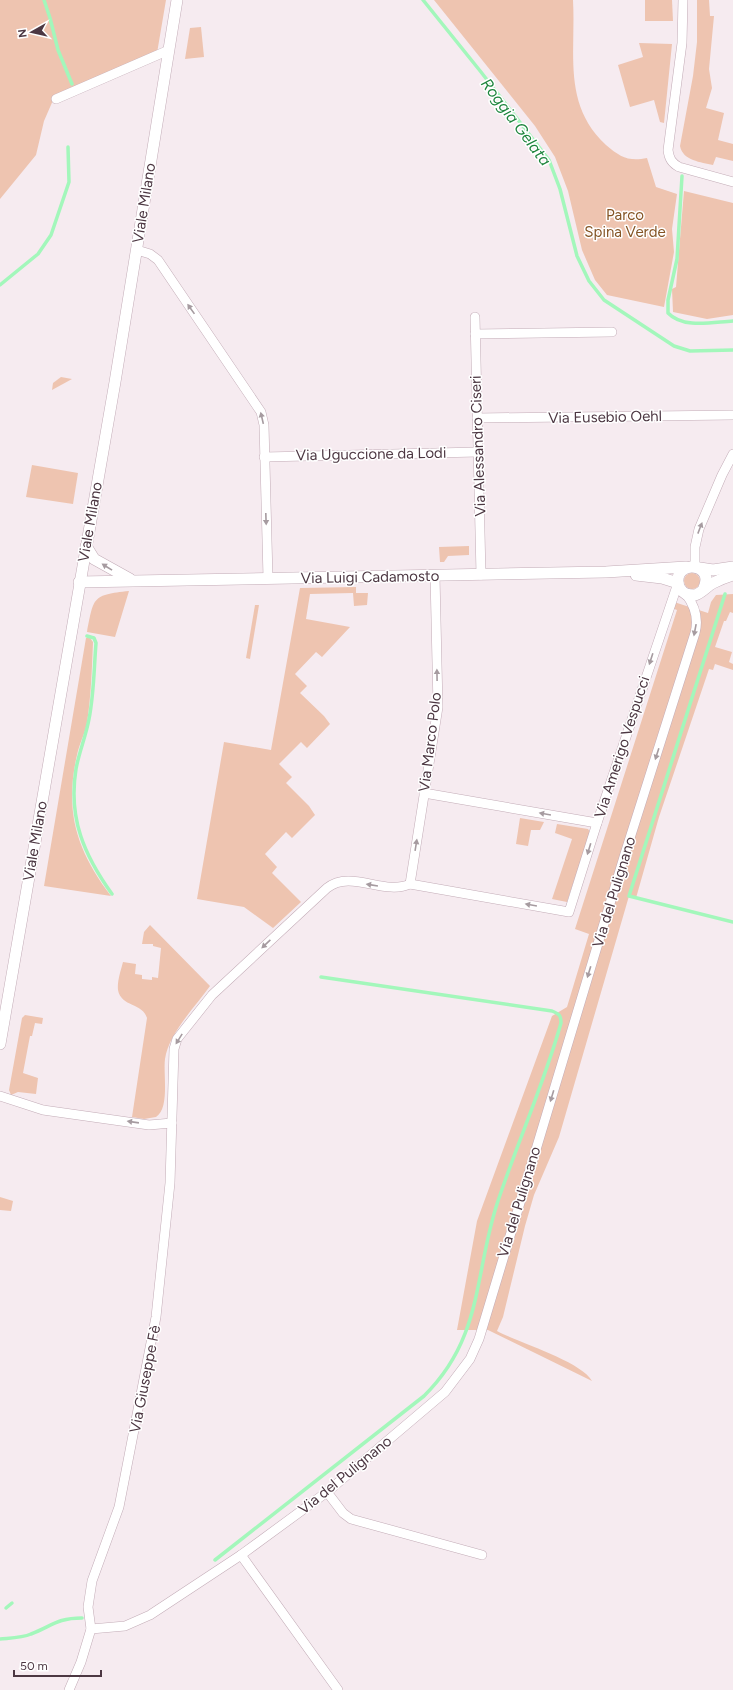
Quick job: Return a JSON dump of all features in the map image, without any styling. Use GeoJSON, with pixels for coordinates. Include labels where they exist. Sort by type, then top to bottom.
{"type":"FeatureCollection","features":[{"type":"Feature","properties":{"kind":"street","name":"Viale Milano"},"geometry":{"type":"LineString","coordinates":[[0,1044],[137,250],[178,0]]}},
{"type":"Feature","properties":{"kind":"street"},"geometry":{"type":"LineString","coordinates":[[683,0],[682,43],[668,150],[669,158],[679,168],[733,182]]}},
{"type":"Feature","properties":{"kind":"street"},"geometry":{"type":"LineString","coordinates":[[56,100],[169,50]]}},
{"type":"Feature","properties":{"kind":"street"},"geometry":{"type":"LineString","coordinates":[[137,250],[150,254],[158,260],[258,406],[264,425],[268,578]]}},
{"type":"Feature","properties":{"kind":"street","name":"Via Alessandro Ciseri"},"geometry":{"type":"LineString","coordinates":[[474,317],[481,575]]}},
{"type":"Feature","properties":{"kind":"street"},"geometry":{"type":"LineString","coordinates":[[475,334],[612,332]]}},
{"type":"Feature","properties":{"kind":"street","name":"Via Eusebio Oehl"},"geometry":{"type":"LineString","coordinates":[[477,418],[733,415]]}},
{"type":"Feature","properties":{"kind":"street","name":"Via Uguccione da Lodi"},"geometry":{"type":"LineString","coordinates":[[264,457],[478,452]]}},
{"type":"Feature","properties":{"kind":"street"},"geometry":{"type":"LineString","coordinates":[[694,567],[695,547],[699,529],[722,475],[733,454]]}},
{"type":"Feature","properties":{"kind":"street","name":"Via Luigi Cadamosto"},"geometry":{"type":"LineString","coordinates":[[86,546],[94,559],[114,572],[134,581]]}},
{"type":"Feature","properties":{"kind":"street"},"geometry":{"type":"LineString","coordinates":[[694,567],[679,574],[679,587],[686,594],[695,595],[733,575]]}},
{"type":"Feature","properties":{"kind":"street"},"geometry":{"type":"LineString","coordinates":[[694,567],[706,576],[703,590]]}},
{"type":"Feature","properties":{"kind":"street","name":"Via Luigi Cadamosto"},"geometry":{"type":"LineString","coordinates":[[79,582],[606,572],[694,567],[713,570],[733,567]]}},
{"type":"Feature","properties":{"kind":"street","name":"Via Luigi Cadamosto"},"geometry":{"type":"LineString","coordinates":[[606,572],[662,578],[678,583]]}},
{"type":"Feature","properties":{"kind":"street","name":"Via Marco Polo"},"geometry":{"type":"LineString","coordinates":[[410,884],[438,706],[435,576]]}},
{"type":"Feature","properties":{"kind":"street","name":"Via Amerigo Vespucci"},"geometry":{"type":"LineString","coordinates":[[570,912],[597,823],[678,583]]}},
{"type":"Feature","properties":{"kind":"street","name":"Via del Pulignano"},"geometry":{"type":"LineString","coordinates":[[90,1629],[124,1626],[150,1616],[241,1555],[327,1492],[445,1392],[470,1359],[479,1339],[624,857],[697,626],[696,612],[686,594]]}},
{"type":"Feature","properties":{"kind":"street"},"geometry":{"type":"LineString","coordinates":[[424,793],[597,823]]}},
{"type":"Feature","properties":{"kind":"street","name":"Via Giuseppe Fè"},"geometry":{"type":"LineString","coordinates":[[90,1629],[88,1607],[92,1581],[119,1507],[156,1317],[167,1225],[175,1044],[216,991],[332,884],[348,881],[396,888],[410,884],[570,912]]}},
{"type":"Feature","properties":{"kind":"street"},"geometry":{"type":"LineString","coordinates":[[0,1096],[43,1110],[149,1125],[172,1124]]}},
{"type":"Feature","properties":{"kind":"street"},"geometry":{"type":"LineString","coordinates":[[327,1492],[343,1513],[351,1519],[482,1555]]}},
{"type":"Feature","properties":{"kind":"street"},"geometry":{"type":"LineString","coordinates":[[241,1555],[338,1690]]}},
{"type":"Feature","properties":{"kind":"street"},"geometry":{"type":"LineString","coordinates":[[69,1690],[81,1662],[90,1629]]}},
{"type":"Feature","properties":{"kind":"green space"},"geometry":{"type":"Polygon","coordinates":[[[0,0],[166,0],[157,53],[54,98],[44,121],[36,155],[0,199],[0,0]]]}},
{"type":"Feature","properties":{"kind":"green space","name":"Parco Spina Verde"},"geometry":{"type":"Polygon","coordinates":[[[434,0],[573,0],[574,77],[577,95],[583,112],[592,129],[606,145],[625,158],[647,158],[656,187],[677,194],[672,229],[674,252],[664,307],[607,295],[595,280],[582,250],[568,191],[555,157],[535,126],[434,0]]]}},
{"type":"Feature","properties":{"kind":"green space"},"geometry":{"type":"Polygon","coordinates":[[[645,0],[672,0],[673,21],[645,21],[645,0]]]}},
{"type":"Feature","properties":{"kind":"green space"},"geometry":{"type":"Polygon","coordinates":[[[697,0],[709,0],[710,16],[714,16],[709,69],[712,88],[706,108],[724,113],[718,140],[733,144],[733,161],[716,157],[713,165],[698,162],[689,158],[682,151],[680,146],[693,76],[697,42],[697,0]]]}},
{"type":"Feature","properties":{"kind":"green space"},"geometry":{"type":"Polygon","coordinates":[[[201,27],[204,57],[185,59],[190,28],[201,27]]]}},
{"type":"Feature","properties":{"kind":"green space"},"geometry":{"type":"Polygon","coordinates":[[[639,43],[672,44],[664,123],[660,122],[654,100],[630,107],[618,65],[643,57],[639,43]]]}},
{"type":"Feature","properties":{"kind":"green space"},"geometry":{"type":"Polygon","coordinates":[[[684,191],[733,203],[733,315],[707,319],[673,312],[672,289],[676,287],[684,191]]]}},
{"type":"Feature","properties":{"kind":"green space"},"geometry":{"type":"Polygon","coordinates":[[[61,377],[72,379],[52,390],[53,383],[61,377]]]}},
{"type":"Feature","properties":{"kind":"green space"},"geometry":{"type":"Polygon","coordinates":[[[32,465],[78,473],[73,504],[26,497],[32,465]]]}},
{"type":"Feature","properties":{"kind":"green space"},"geometry":{"type":"Polygon","coordinates":[[[469,546],[469,555],[448,556],[444,562],[440,562],[439,547],[469,546]]]}},
{"type":"Feature","properties":{"kind":"green space"},"geometry":{"type":"Polygon","coordinates":[[[689,573],[695,573],[700,578],[698,587],[695,589],[689,589],[684,584],[684,578],[689,573]]]}},
{"type":"Feature","properties":{"kind":"green space"},"geometry":{"type":"Polygon","coordinates":[[[356,587],[356,593],[368,593],[367,605],[354,606],[353,593],[310,594],[306,619],[350,627],[322,657],[316,652],[295,674],[307,686],[300,693],[324,716],[330,724],[307,748],[301,742],[279,764],[292,777],[286,783],[309,806],[315,815],[292,838],[286,832],[265,854],[277,867],[272,873],[301,902],[273,928],[244,907],[197,899],[224,742],[271,750],[300,588],[356,587]]]}},
{"type":"Feature","properties":{"kind":"green space"},"geometry":{"type":"Polygon","coordinates":[[[129,591],[115,637],[87,632],[91,611],[97,600],[108,594],[129,591]]]}},
{"type":"Feature","properties":{"kind":"green space"},"geometry":{"type":"Polygon","coordinates":[[[733,594],[733,613],[730,612],[726,621],[724,621],[715,647],[732,652],[729,662],[733,664],[733,670],[715,664],[713,670],[709,669],[659,817],[636,898],[629,896],[559,1137],[534,1195],[503,1317],[497,1331],[576,1366],[592,1381],[488,1330],[457,1330],[477,1221],[552,1016],[567,1007],[589,934],[575,929],[677,610],[672,608],[674,602],[708,613],[711,602],[716,595],[733,594]]]}},
{"type":"Feature","properties":{"kind":"green space"},"geometry":{"type":"Polygon","coordinates":[[[255,605],[259,605],[250,659],[246,658],[255,605]]]}},
{"type":"Feature","properties":{"kind":"green space"},"geometry":{"type":"Polygon","coordinates":[[[86,638],[90,638],[93,642],[90,693],[87,723],[78,751],[73,776],[73,813],[76,830],[82,847],[99,879],[111,896],[44,886],[86,638]]]}},
{"type":"Feature","properties":{"kind":"green space"},"geometry":{"type":"Polygon","coordinates":[[[520,818],[544,822],[540,830],[531,830],[528,846],[516,844],[520,818]]]}},
{"type":"Feature","properties":{"kind":"green space"},"geometry":{"type":"Polygon","coordinates":[[[557,824],[588,829],[590,832],[567,902],[552,899],[572,839],[555,833],[557,824]]]}},
{"type":"Feature","properties":{"kind":"green space"},"geometry":{"type":"Polygon","coordinates":[[[150,925],[210,986],[177,1030],[167,1049],[165,1059],[165,1090],[163,1106],[160,1113],[156,1117],[144,1119],[132,1117],[147,1018],[145,1013],[123,999],[120,995],[118,987],[123,962],[136,964],[135,974],[142,975],[142,979],[152,980],[152,977],[158,978],[161,948],[153,946],[153,944],[142,944],[144,932],[150,925]]]}},
{"type":"Feature","properties":{"kind":"green space"},"geometry":{"type":"Polygon","coordinates":[[[25,1015],[43,1018],[42,1024],[35,1023],[32,1036],[30,1036],[23,1073],[38,1078],[36,1094],[18,1092],[11,1095],[9,1090],[22,1018],[25,1015]]]}},
{"type":"Feature","properties":{"kind":"green space"},"geometry":{"type":"Polygon","coordinates":[[[0,1197],[13,1201],[11,1211],[0,1210],[0,1197]]]}},
{"type":"Feature","properties":{"kind":"waterway"},"geometry":{"type":"LineString","coordinates":[[44,0],[58,50],[72,84]]}},
{"type":"Feature","properties":{"kind":"waterway","name":"Roggia Gelata"},"geometry":{"type":"LineString","coordinates":[[423,0],[549,160],[560,189],[577,256],[589,281],[604,300],[674,346],[690,351],[733,350]]}},
{"type":"Feature","properties":{"kind":"waterway"},"geometry":{"type":"LineString","coordinates":[[0,285],[38,254],[51,235],[69,182],[68,147]]}},
{"type":"Feature","properties":{"kind":"waterway"},"geometry":{"type":"LineString","coordinates":[[682,176],[677,259],[668,300],[668,313],[674,318],[690,323],[733,321]]}},
{"type":"Feature","properties":{"kind":"waterway"},"geometry":{"type":"LineString","coordinates":[[725,594],[629,896],[733,922]]}},
{"type":"Feature","properties":{"kind":"waterway"},"geometry":{"type":"LineString","coordinates":[[87,636],[94,638],[96,643],[94,681],[89,719],[76,769],[74,804],[76,820],[86,850],[93,865],[112,894]]}},
{"type":"Feature","properties":{"kind":"waterway"},"geometry":{"type":"LineString","coordinates":[[215,1560],[424,1396],[443,1374],[457,1352],[467,1328],[474,1305],[497,1204],[547,1068],[561,1023],[561,1018],[559,1015],[552,1011],[321,977]]}},
{"type":"Feature","properties":{"kind":"waterway"},"geometry":{"type":"LineString","coordinates":[[6,1608],[12,1603]]}},
{"type":"Feature","properties":{"kind":"waterway"},"geometry":{"type":"LineString","coordinates":[[0,1639],[24,1636],[66,1619],[82,1618]]}}]}
